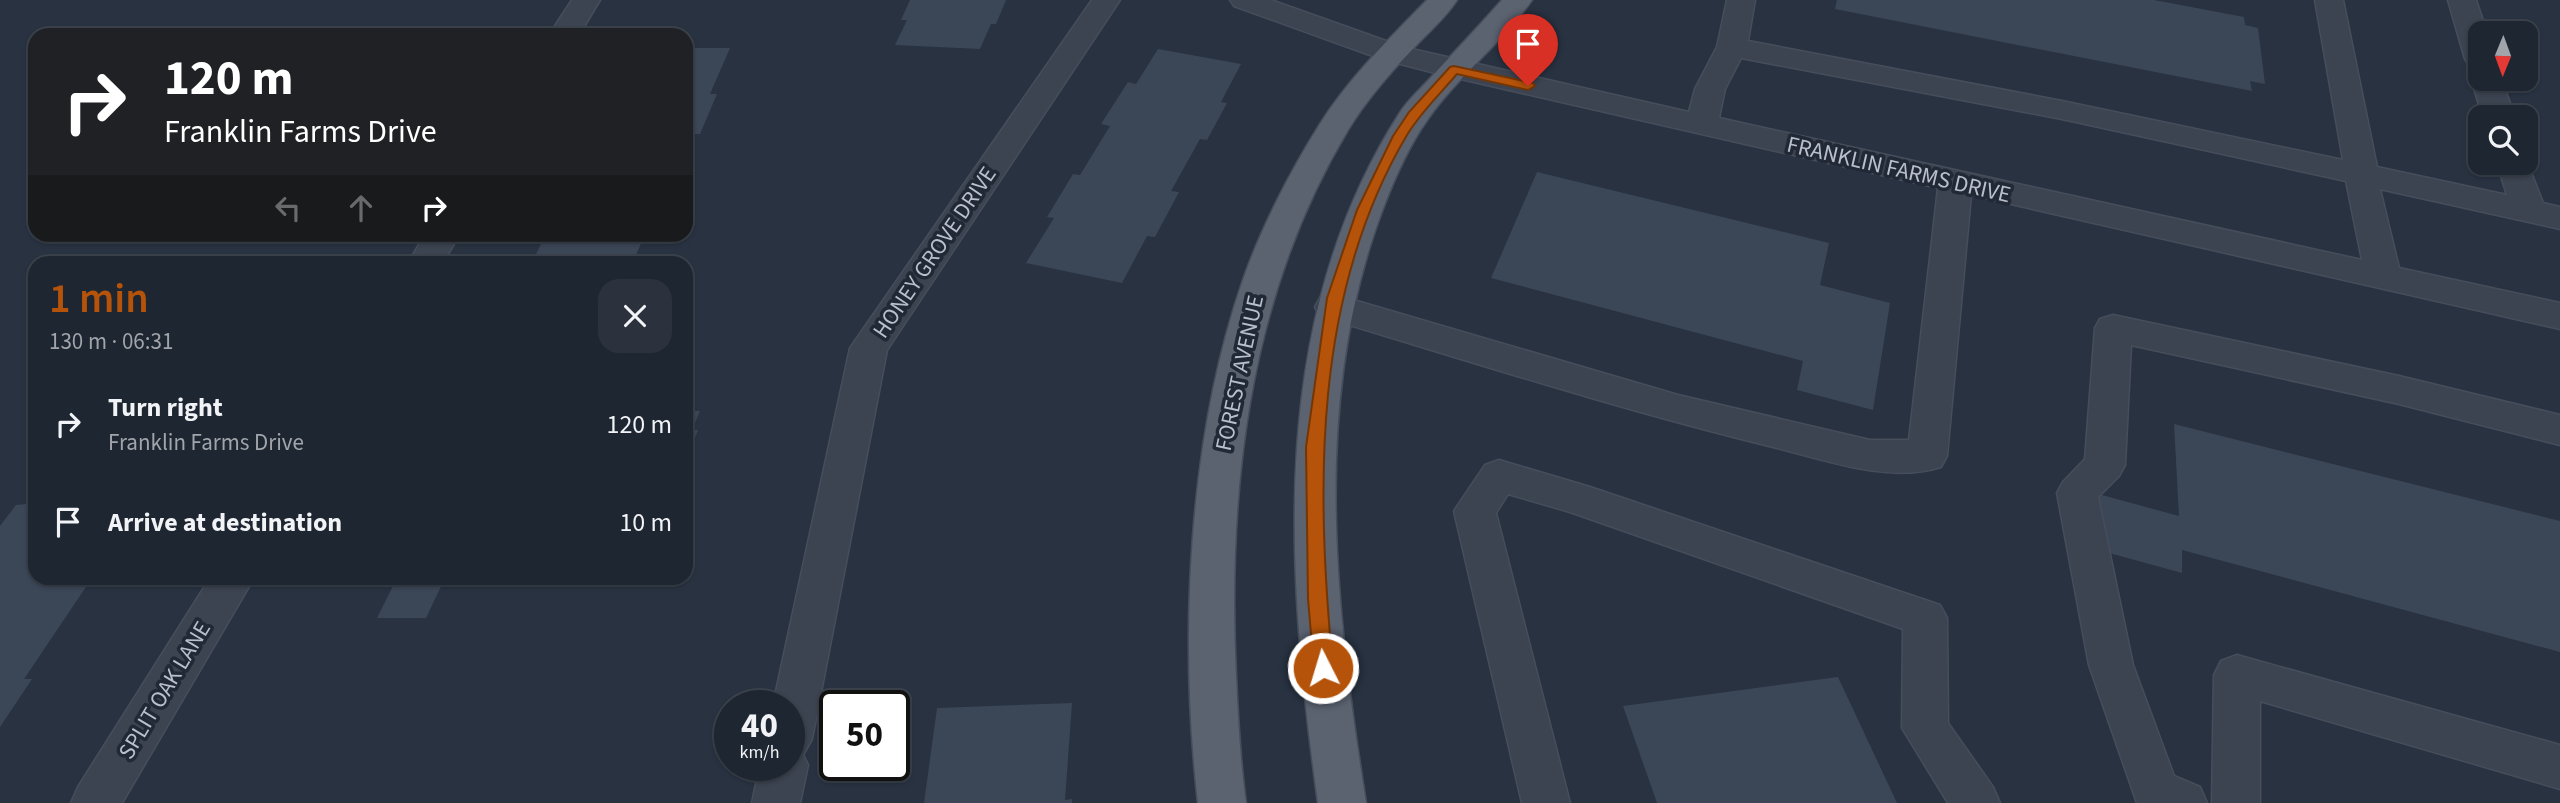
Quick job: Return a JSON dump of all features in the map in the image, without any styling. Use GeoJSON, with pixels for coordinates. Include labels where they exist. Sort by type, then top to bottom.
{"type":"FeatureCollection","features":[{"type":"Feature","properties":{"kind":"main road","name":"FOREST AVENUE"},"geometry":{"type":"LineString","coordinates":[[1222,803],[1217,764],[1210,608],[1218,473],[1244,336],[1261,278],[1300,189],[1335,125],[1392,53],[1443,0]]}},
{"type":"Feature","properties":{"kind":"main road"},"geometry":{"type":"LineString","coordinates":[[1342,803],[1327,714],[1317,599],[1314,447],[1333,307],[1364,210],[1400,136],[1414,115],[1518,0]]}},
{"type":"Feature","properties":{"kind":"street"},"geometry":{"type":"LineString","coordinates":[[569,28],[586,0]]}},
{"type":"Feature","properties":{"kind":"street","name":"HONEY GROVE DRIVE"},"geometry":{"type":"LineString","coordinates":[[799,690],[869,348],[1106,0]]}},
{"type":"Feature","properties":{"kind":"street","name":"FRANKLIN FARMS DRIVE"},"geometry":{"type":"LineString","coordinates":[[1244,0],[1392,53],[1454,69],[2560,316]]}},
{"type":"Feature","properties":{"kind":"street"},"geometry":{"type":"LineString","coordinates":[[1701,125],[1710,89],[1732,47],[1741,0]]}},
{"type":"Feature","properties":{"kind":"street"},"geometry":{"type":"LineString","coordinates":[[2329,0],[2365,199],[2384,277]]}},
{"type":"Feature","properties":{"kind":"street"},"geometry":{"type":"LineString","coordinates":[[2462,0],[2469,21]]}},
{"type":"Feature","properties":{"kind":"street"},"geometry":{"type":"LineString","coordinates":[[1732,47],[2062,110],[2545,215]]}},
{"type":"Feature","properties":{"kind":"street"},"geometry":{"type":"LineString","coordinates":[[2520,175],[2545,215]]}},
{"type":"Feature","properties":{"kind":"street"},"geometry":{"type":"LineString","coordinates":[[1333,307],[1678,409],[1870,455],[1927,456],[1955,181]]}},
{"type":"Feature","properties":{"kind":"street"},"geometry":{"type":"LineString","coordinates":[[2183,803],[2156,790],[2111,665],[2077,493],[2105,465],[2113,328],[2399,390],[2560,430]]}},
{"type":"Feature","properties":{"kind":"street"},"geometry":{"type":"LineString","coordinates":[[1546,803],[1475,511],[1499,477],[1576,498],[1925,618],[1924,727],[1976,803]]}},
{"type":"Feature","properties":{"kind":"street","name":"SPLIT OAK LANE"},"geometry":{"type":"LineString","coordinates":[[95,803],[229,585]]}},
{"type":"Feature","properties":{"kind":"street"},"geometry":{"type":"LineString","coordinates":[[2236,803],[2237,675],[2560,766]]}},
{"type":"Feature","properties":{"kind":"street"},"geometry":{"type":"LineString","coordinates":[[776,803],[781,781]]}},
{"type":"Feature","properties":{"kind":"building"},"geometry":{"type":"Polygon","coordinates":[[[910,0],[1006,0],[996,24],[991,24],[980,49],[895,45],[907,20],[901,20],[910,0]]]}},
{"type":"Feature","properties":{"kind":"building"},"geometry":{"type":"Polygon","coordinates":[[[1837,0],[2154,0],[2244,17],[2245,25],[2258,28],[2265,84],[2250,81],[2252,91],[1835,9],[1837,0]]]}},
{"type":"Feature","properties":{"kind":"building"},"geometry":{"type":"Polygon","coordinates":[[[693,48],[730,48],[710,94],[717,94],[700,134],[693,134],[693,48]]]}},
{"type":"Feature","properties":{"kind":"building"},"geometry":{"type":"Polygon","coordinates":[[[1158,49],[1241,64],[1221,102],[1227,103],[1207,140],[1200,139],[1171,191],[1179,192],[1155,237],[1147,236],[1122,283],[1026,263],[1054,218],[1047,217],[1073,174],[1080,175],[1110,126],[1101,124],[1128,82],[1136,84],[1158,49]]]}},
{"type":"Feature","properties":{"kind":"building"},"geometry":{"type":"Polygon","coordinates":[[[1537,172],[1829,243],[1820,285],[1890,303],[1873,410],[1797,390],[1803,361],[1491,278],[1537,172]]]}},
{"type":"Feature","properties":{"kind":"building"},"geometry":{"type":"Polygon","coordinates":[[[542,242],[642,242],[636,256],[535,256],[542,242]]]}},
{"type":"Feature","properties":{"kind":"building"},"geometry":{"type":"Polygon","coordinates":[[[693,411],[700,411],[693,428],[693,411]]]}},
{"type":"Feature","properties":{"kind":"building"},"geometry":{"type":"Polygon","coordinates":[[[2174,424],[2560,521],[2560,652],[2182,550],[2182,573],[2091,548],[2091,492],[2179,516],[2174,424]]]}},
{"type":"Feature","properties":{"kind":"building"},"geometry":{"type":"Polygon","coordinates":[[[693,430],[698,430],[693,443],[693,430]]]}},
{"type":"Feature","properties":{"kind":"building"},"geometry":{"type":"Polygon","coordinates":[[[27,504],[28,585],[87,585],[24,679],[32,679],[0,727],[0,526],[16,505],[27,504]]]}},
{"type":"Feature","properties":{"kind":"building"},"geometry":{"type":"Polygon","coordinates":[[[394,585],[442,585],[426,618],[377,618],[394,585]]]}},
{"type":"Feature","properties":{"kind":"building"},"geometry":{"type":"Polygon","coordinates":[[[1838,677],[1897,803],[1657,803],[1623,706],[1838,677]]]}},
{"type":"Feature","properties":{"kind":"building"},"geometry":{"type":"Polygon","coordinates":[[[1072,703],[1065,800],[1072,799],[1072,803],[924,803],[937,708],[1072,703]]]}},
{"type":"Feature","properties":{"kind":"route"},"geometry":{"type":"LineString","coordinates":[[1323,668],[1317,599],[1314,447],[1335,298],[1364,210],[1400,136],[1414,115],[1454,69],[1528,86]]}}]}
